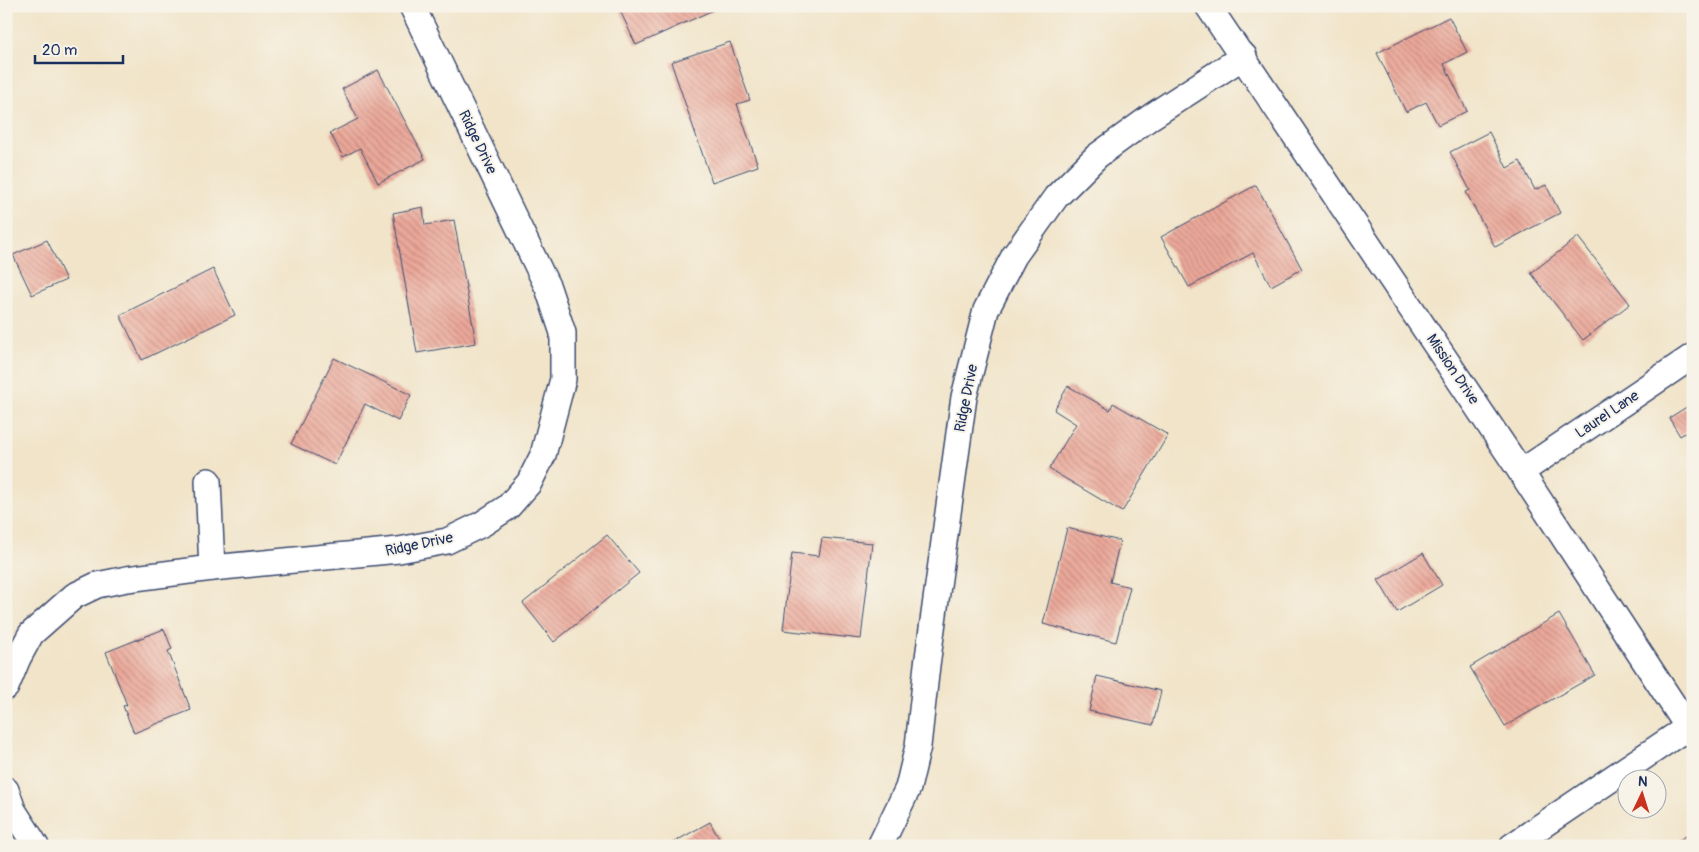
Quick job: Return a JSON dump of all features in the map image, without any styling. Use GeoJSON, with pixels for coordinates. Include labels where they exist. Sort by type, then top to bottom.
{"type":"FeatureCollection","features":[{"type":"Feature","properties":{"kind":"street","name":"Ridge Drive"},"geometry":{"type":"LineString","coordinates":[[6,687],[18,658],[32,634],[74,596],[97,585],[127,579],[212,568],[399,550],[447,541],[482,524],[508,507],[529,483],[543,455],[563,378],[563,333],[548,288],[412,6]]}},
{"type":"Feature","properties":{"kind":"street","name":"Mission Drive"},"geometry":{"type":"LineString","coordinates":[[1208,6],[1244,56],[1521,472],[1690,731]]}},
{"type":"Feature","properties":{"kind":"street","name":"Ridge Drive"},"geometry":{"type":"LineString","coordinates":[[880,846],[908,788],[918,746],[927,665],[964,397],[986,310],[1014,256],[1056,197],[1097,156],[1152,116],[1244,56]]}},
{"type":"Feature","properties":{"kind":"street","name":"Laurel Lane"},"geometry":{"type":"LineString","coordinates":[[1521,472],[1693,356]]}},
{"type":"Feature","properties":{"kind":"street"},"geometry":{"type":"LineString","coordinates":[[208,481],[212,568]]}},
{"type":"Feature","properties":{"kind":"street"},"geometry":{"type":"LineString","coordinates":[[1512,846],[1690,731]]}},
{"type":"Feature","properties":{"kind":"street"},"geometry":{"type":"LineString","coordinates":[[6,790],[13,810],[36,846]]}},
{"type":"Feature","properties":{"kind":"building"},"geometry":{"type":"Polygon","coordinates":[[[618,6],[722,6],[636,45],[618,6]]]}},
{"type":"Feature","properties":{"kind":"building"},"geometry":{"type":"Polygon","coordinates":[[[1449,17],[1467,52],[1444,64],[1467,111],[1438,125],[1426,102],[1406,112],[1377,53],[1449,17]]]}},
{"type":"Feature","properties":{"kind":"building"},"geometry":{"type":"Polygon","coordinates":[[[730,42],[750,100],[737,104],[758,166],[712,182],[671,62],[730,42]]]}},
{"type":"Feature","properties":{"kind":"building"},"geometry":{"type":"Polygon","coordinates":[[[378,70],[425,159],[378,183],[360,148],[343,157],[330,133],[358,119],[342,89],[378,70]]]}},
{"type":"Feature","properties":{"kind":"building"},"geometry":{"type":"Polygon","coordinates":[[[1489,132],[1507,168],[1520,161],[1535,190],[1546,185],[1560,213],[1495,247],[1466,192],[1470,190],[1450,152],[1489,132]]]}},
{"type":"Feature","properties":{"kind":"building"},"geometry":{"type":"Polygon","coordinates":[[[1256,185],[1302,269],[1271,286],[1253,253],[1189,287],[1161,237],[1256,185]]]}},
{"type":"Feature","properties":{"kind":"building"},"geometry":{"type":"Polygon","coordinates":[[[423,207],[425,225],[454,220],[476,343],[417,353],[393,213],[423,207]]]}},
{"type":"Feature","properties":{"kind":"building"},"geometry":{"type":"Polygon","coordinates":[[[1578,237],[1630,304],[1583,340],[1531,273],[1578,237]]]}},
{"type":"Feature","properties":{"kind":"building"},"geometry":{"type":"Polygon","coordinates":[[[47,240],[66,280],[32,295],[13,255],[47,240]]]}},
{"type":"Feature","properties":{"kind":"building"},"geometry":{"type":"Polygon","coordinates":[[[213,269],[235,315],[142,360],[120,315],[213,269]]]}},
{"type":"Feature","properties":{"kind":"building"},"geometry":{"type":"Polygon","coordinates":[[[334,358],[411,395],[398,421],[365,404],[335,465],[291,444],[334,358]]]}},
{"type":"Feature","properties":{"kind":"building"},"geometry":{"type":"Polygon","coordinates":[[[1068,386],[1110,410],[1113,403],[1168,435],[1122,512],[1049,469],[1076,424],[1054,410],[1068,386]]]}},
{"type":"Feature","properties":{"kind":"building"},"geometry":{"type":"Polygon","coordinates":[[[1693,403],[1693,428],[1680,436],[1669,418],[1693,403]]]}},
{"type":"Feature","properties":{"kind":"building"},"geometry":{"type":"Polygon","coordinates":[[[1067,528],[1120,541],[1110,582],[1130,587],[1116,642],[1043,624],[1067,528]]]}},
{"type":"Feature","properties":{"kind":"building"},"geometry":{"type":"Polygon","coordinates":[[[607,535],[639,573],[554,642],[523,603],[607,535]]]}},
{"type":"Feature","properties":{"kind":"building"},"geometry":{"type":"Polygon","coordinates":[[[822,538],[872,543],[861,639],[783,630],[792,553],[819,556],[822,538]]]}},
{"type":"Feature","properties":{"kind":"building"},"geometry":{"type":"Polygon","coordinates":[[[1423,553],[1442,585],[1397,612],[1378,580],[1423,553]]]}},
{"type":"Feature","properties":{"kind":"building"},"geometry":{"type":"Polygon","coordinates":[[[1559,614],[1595,675],[1505,726],[1470,667],[1559,614]]]}},
{"type":"Feature","properties":{"kind":"building"},"geometry":{"type":"Polygon","coordinates":[[[164,629],[172,649],[168,651],[191,710],[134,733],[123,706],[127,705],[106,652],[164,629]]]}},
{"type":"Feature","properties":{"kind":"building"},"geometry":{"type":"Polygon","coordinates":[[[1097,676],[1161,691],[1153,725],[1089,711],[1097,676]]]}},
{"type":"Feature","properties":{"kind":"building"},"geometry":{"type":"Polygon","coordinates":[[[710,822],[723,846],[667,846],[710,822]]]}},
{"type":"Feature","properties":{"kind":"building"},"geometry":{"type":"Polygon","coordinates":[[[1693,832],[1693,846],[1669,846],[1693,832]]]}}]}
